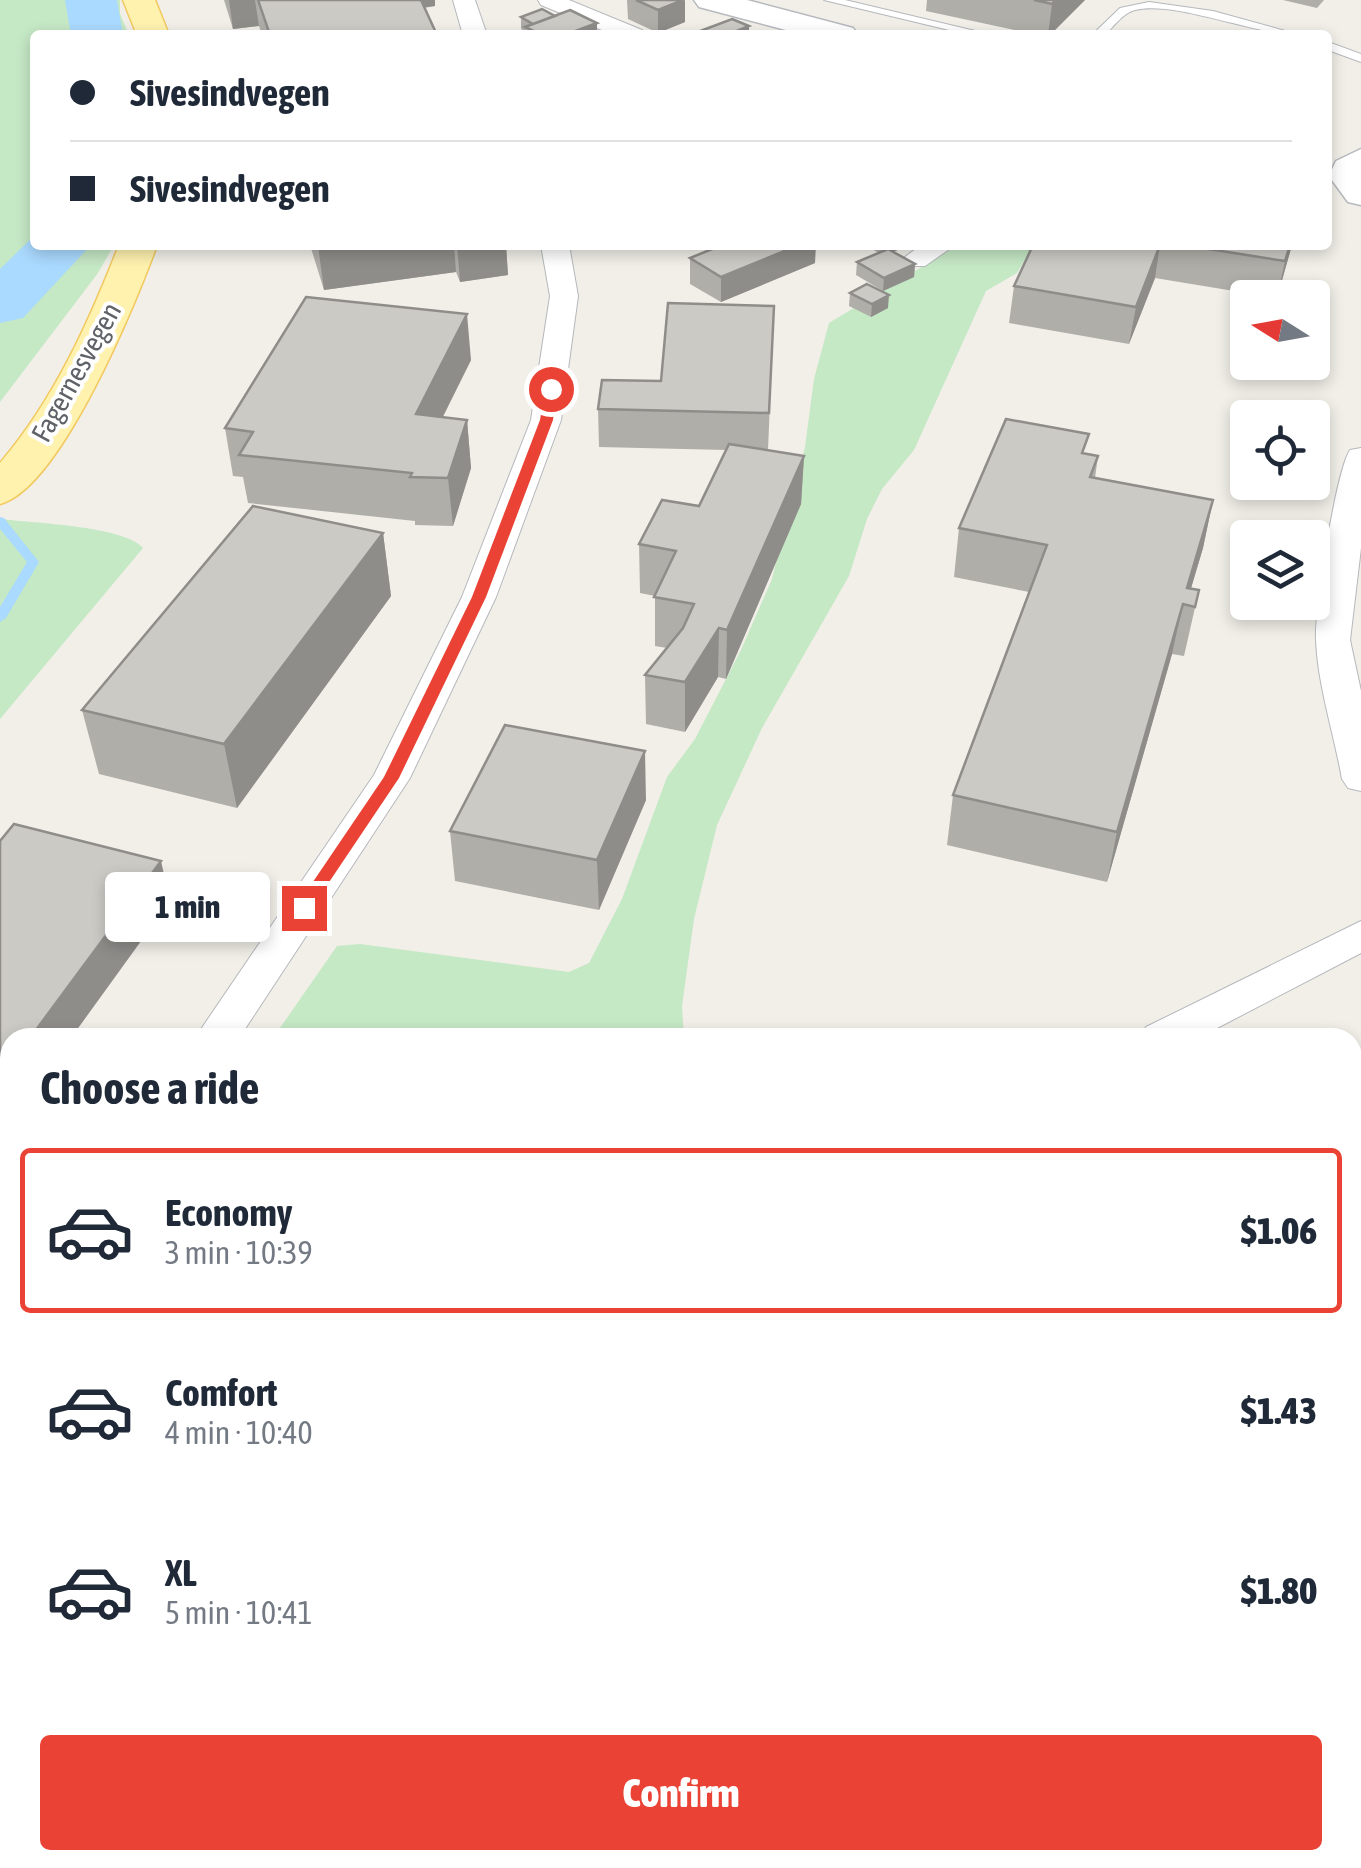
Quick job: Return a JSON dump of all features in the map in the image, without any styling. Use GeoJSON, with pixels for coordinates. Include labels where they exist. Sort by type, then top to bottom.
{"type":"FeatureCollection","features":[{"type":"Feature","properties":{"kind":"main road"},"geometry":{"type":"LineString","coordinates":[[140,0],[151,30]]}},
{"type":"Feature","properties":{"kind":"main road"},"geometry":{"type":"LineString","coordinates":[[710,0],[823,30]]}},
{"type":"Feature","properties":{"kind":"main road"},"geometry":{"type":"LineString","coordinates":[[1332,154],[1352,174]]}},
{"type":"Feature","properties":{"kind":"main road","name":"Fagernesvegen"},"geometry":{"type":"LineString","coordinates":[[0,491],[50,430],[117,301],[136,250]]}},
{"type":"Feature","properties":{"kind":"street"},"geometry":{"type":"LineString","coordinates":[[464,0],[473,30]]}},
{"type":"Feature","properties":{"kind":"street"},"geometry":{"type":"LineString","coordinates":[[549,0],[622,30]]}},
{"type":"Feature","properties":{"kind":"street"},"geometry":{"type":"LineString","coordinates":[[223,1028],[392,778],[479,597],[546,420],[564,296],[556,250]]}},
{"type":"Feature","properties":{"kind":"street"},"geometry":{"type":"LineString","coordinates":[[915,260],[932,250]]}},
{"type":"Feature","properties":{"kind":"street"},"geometry":{"type":"LineString","coordinates":[[1361,457],[1352,488],[1332,640],[1361,779]]}},
{"type":"Feature","properties":{"kind":"street"},"geometry":{"type":"LineString","coordinates":[[1181,1028],[1361,935]]}},
{"type":"Feature","properties":{"kind":"lane"},"geometry":{"type":"LineString","coordinates":[[830,0],[964,30]]}},
{"type":"Feature","properties":{"kind":"lane"},"geometry":{"type":"LineString","coordinates":[[1104,30],[1132,6],[1146,5],[1199,12],[1273,30]]}},
{"type":"Feature","properties":{"kind":"lane"},"geometry":{"type":"LineString","coordinates":[[1332,47],[1361,58]]}},
{"type":"Feature","properties":{"kind":"green space"},"geometry":{"type":"Polygon","coordinates":[[[0,0],[120,0],[120,14],[127,30],[30,30],[30,250],[111,250],[0,402],[0,0]]]}},
{"type":"Feature","properties":{"kind":"green space"},"geometry":{"type":"Polygon","coordinates":[[[950,250],[1032,250],[1017,273],[986,291],[914,450],[882,489],[867,519],[849,576],[762,728],[717,825],[694,919],[682,1006],[683,1028],[280,1028],[337,946],[360,944],[569,972],[589,963],[622,899],[667,777],[695,739],[772,579],[805,447],[814,379],[829,323],[950,250]]]}},
{"type":"Feature","properties":{"kind":"green space"},"geometry":{"type":"Polygon","coordinates":[[[0,519],[98,530],[143,548],[0,719],[0,519]]]}},
{"type":"Feature","properties":{"kind":"building"},"geometry":{"type":"Polygon","coordinates":[[[258,0],[421,0],[435,30],[268,30],[258,0]]]}},
{"type":"Feature","properties":{"kind":"building"},"geometry":{"type":"Polygon","coordinates":[[[636,0],[683,0],[658,10],[636,0]]]}},
{"type":"Feature","properties":{"kind":"building"},"geometry":{"type":"Polygon","coordinates":[[[542,9],[555,16],[533,24],[521,17],[542,9]]]}},
{"type":"Feature","properties":{"kind":"building"},"geometry":{"type":"Polygon","coordinates":[[[570,10],[597,23],[578,30],[525,27],[570,10]]]}},
{"type":"Feature","properties":{"kind":"building"},"geometry":{"type":"Polygon","coordinates":[[[732,19],[749,26],[739,30],[703,30],[732,19]]]}},
{"type":"Feature","properties":{"kind":"building"},"geometry":{"type":"Polygon","coordinates":[[[710,250],[787,250],[721,277],[690,258],[710,250]]]}},
{"type":"Feature","properties":{"kind":"building"},"geometry":{"type":"Polygon","coordinates":[[[890,250],[915,264],[884,278],[857,262],[890,250]]]}},
{"type":"Feature","properties":{"kind":"building"},"geometry":{"type":"Polygon","coordinates":[[[1031,250],[1158,250],[1136,307],[1014,286],[1031,250]]]}},
{"type":"Feature","properties":{"kind":"building"},"geometry":{"type":"Polygon","coordinates":[[[1215,250],[1288,250],[1285,261],[1215,250]]]}},
{"type":"Feature","properties":{"kind":"building"},"geometry":{"type":"Polygon","coordinates":[[[867,284],[889,295],[872,304],[850,293],[867,284]]]}},
{"type":"Feature","properties":{"kind":"building"},"geometry":{"type":"Polygon","coordinates":[[[306,297],[467,314],[416,414],[467,420],[448,478],[410,477],[412,473],[239,455],[253,432],[225,428],[306,297]]]}},
{"type":"Feature","properties":{"kind":"building"},"geometry":{"type":"Polygon","coordinates":[[[668,303],[774,306],[769,413],[598,409],[602,380],[661,381],[668,303]]]}},
{"type":"Feature","properties":{"kind":"building"},"geometry":{"type":"Polygon","coordinates":[[[1006,419],[1089,434],[1082,453],[1098,456],[1090,477],[1213,500],[1187,588],[1199,590],[1195,607],[1183,604],[1117,832],[953,795],[1047,545],[959,528],[1006,419]]]}},
{"type":"Feature","properties":{"kind":"building"},"geometry":{"type":"Polygon","coordinates":[[[729,444],[804,456],[727,630],[719,628],[685,682],[645,675],[683,628],[694,604],[654,597],[676,551],[639,544],[662,500],[699,506],[729,444]]]}},
{"type":"Feature","properties":{"kind":"building"},"geometry":{"type":"Polygon","coordinates":[[[253,506],[383,533],[224,744],[82,710],[253,506]]]}},
{"type":"Feature","properties":{"kind":"building"},"geometry":{"type":"Polygon","coordinates":[[[505,725],[645,751],[597,860],[450,831],[505,725]]]}},
{"type":"Feature","properties":{"kind":"building"},"geometry":{"type":"Polygon","coordinates":[[[14,824],[161,861],[37,1028],[0,1028],[0,841],[14,824]]]}},
{"type":"Feature","properties":{"kind":"waterway"},"geometry":{"type":"LineString","coordinates":[[91,0],[96,30]]}},
{"type":"Feature","properties":{"kind":"waterway"},"geometry":{"type":"LineString","coordinates":[[0,304],[55,250]]}},
{"type":"Feature","properties":{"kind":"waterway"},"geometry":{"type":"LineString","coordinates":[[0,521],[33,562],[0,618]]}},
{"type":"Feature","properties":{"kind":"route"},"geometry":{"type":"LineString","coordinates":[[304,908],[392,778],[479,597],[546,420],[551,389]]}}]}
